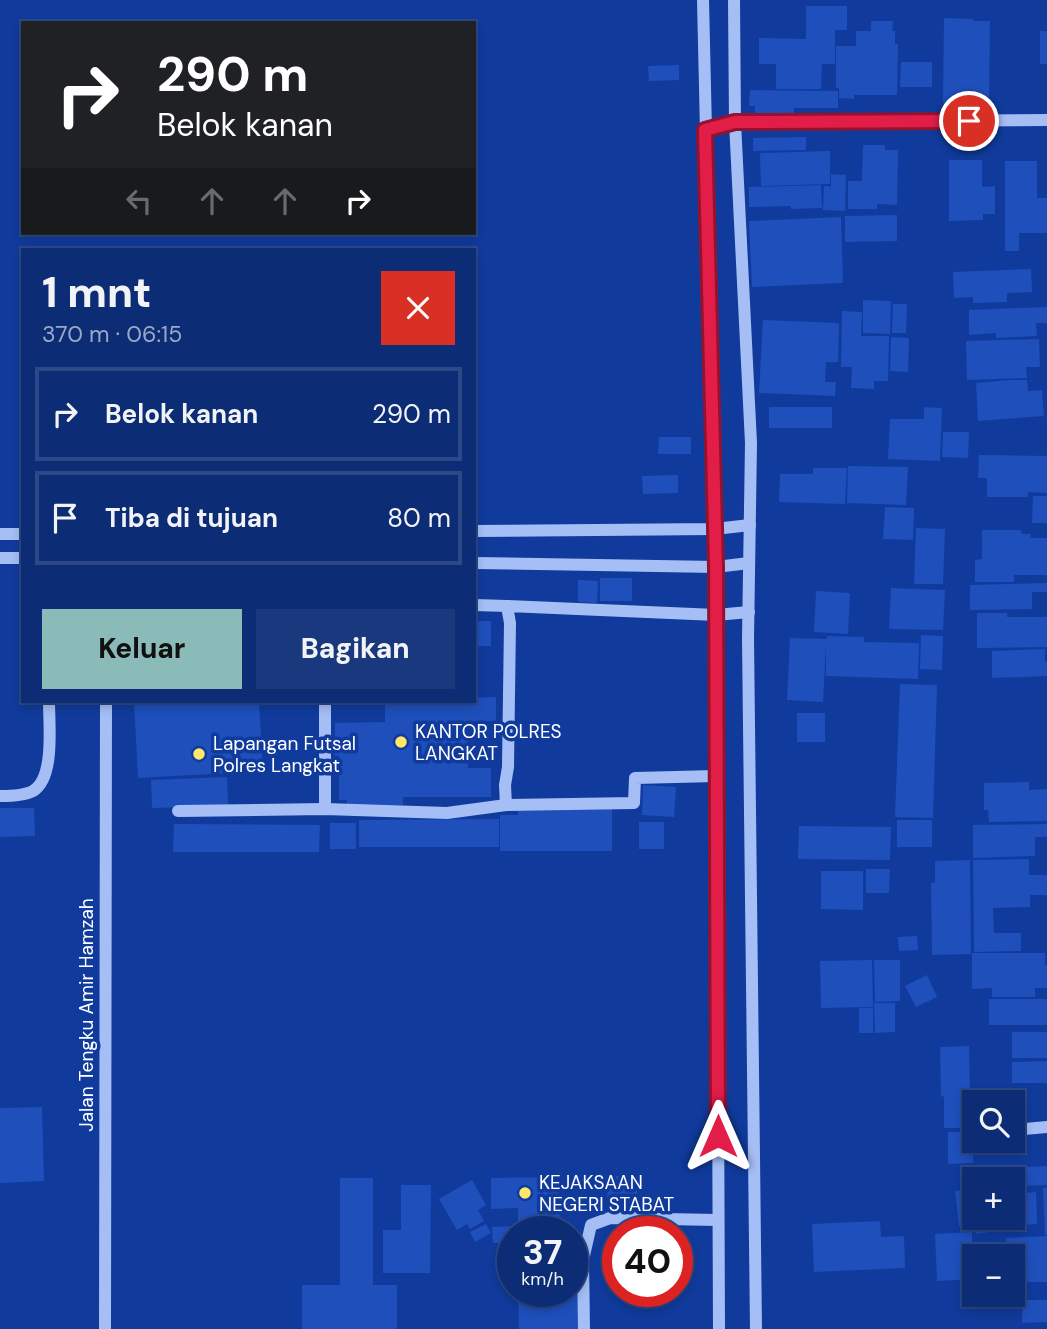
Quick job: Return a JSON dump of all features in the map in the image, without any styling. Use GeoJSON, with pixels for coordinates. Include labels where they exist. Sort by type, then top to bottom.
{"type":"FeatureCollection","features":[{"type":"Feature","properties":{"kind":"street"},"geometry":{"type":"LineString","coordinates":[[703,0],[716,567],[719,1329]]}},
{"type":"Feature","properties":{"kind":"street"},"geometry":{"type":"LineString","coordinates":[[734,0],[735,122],[751,443],[749,612],[756,1329]]}},
{"type":"Feature","properties":{"kind":"street"},"geometry":{"type":"LineString","coordinates":[[705,130],[735,122],[1047,120]]}},
{"type":"Feature","properties":{"kind":"street"},"geometry":{"type":"LineString","coordinates":[[476,531],[715,529],[750,525]]}},
{"type":"Feature","properties":{"kind":"street"},"geometry":{"type":"LineString","coordinates":[[0,534],[21,534]]}},
{"type":"Feature","properties":{"kind":"street"},"geometry":{"type":"LineString","coordinates":[[0,558],[21,558]]}},
{"type":"Feature","properties":{"kind":"street"},"geometry":{"type":"LineString","coordinates":[[476,563],[716,567],[749,563]]}},
{"type":"Feature","properties":{"kind":"street"},"geometry":{"type":"LineString","coordinates":[[476,605],[716,615],[749,612]]}},
{"type":"Feature","properties":{"kind":"street"},"geometry":{"type":"LineString","coordinates":[[506,805],[510,623],[507,606]]}},
{"type":"Feature","properties":{"kind":"street"},"geometry":{"type":"LineString","coordinates":[[0,796],[33,791],[44,779],[48,761],[49,703]]}},
{"type":"Feature","properties":{"kind":"street","name":"Jalan Tengku Amir Hamzah"},"geometry":{"type":"LineString","coordinates":[[105,1329],[106,703]]}},
{"type":"Feature","properties":{"kind":"street"},"geometry":{"type":"LineString","coordinates":[[324,809],[325,703]]}},
{"type":"Feature","properties":{"kind":"street"},"geometry":{"type":"LineString","coordinates":[[178,811],[324,809],[447,813],[506,805],[634,803],[635,778],[716,776]]}},
{"type":"Feature","properties":{"kind":"street"},"geometry":{"type":"LineString","coordinates":[[1025,1129],[1047,1128]]}},
{"type":"Feature","properties":{"kind":"street"},"geometry":{"type":"LineString","coordinates":[[583,1329],[583,1260],[591,1225],[610,1218],[718,1220]]}},
{"type":"Feature","properties":{"kind":"building"},"geometry":{"type":"Polygon","coordinates":[[[806,6],[847,6],[847,30],[835,30],[835,64],[822,64],[821,89],[776,89],[776,64],[759,64],[759,38],[806,39],[806,6]]]}},
{"type":"Feature","properties":{"kind":"building"},"geometry":{"type":"Polygon","coordinates":[[[944,18],[990,21],[989,103],[943,103],[944,18]]]}},
{"type":"Feature","properties":{"kind":"building"},"geometry":{"type":"Polygon","coordinates":[[[871,21],[893,21],[892,31],[895,31],[895,44],[898,44],[897,95],[854,95],[854,99],[839,98],[839,88],[836,88],[836,46],[856,46],[856,31],[871,31],[871,21]]]}},
{"type":"Feature","properties":{"kind":"building"},"geometry":{"type":"Polygon","coordinates":[[[1040,31],[1047,31],[1047,64],[1040,64],[1040,31]]]}},
{"type":"Feature","properties":{"kind":"building"},"geometry":{"type":"Polygon","coordinates":[[[901,62],[932,62],[932,87],[900,87],[901,62]]]}},
{"type":"Feature","properties":{"kind":"building"},"geometry":{"type":"Polygon","coordinates":[[[679,65],[679,80],[649,81],[648,66],[679,65]]]}},
{"type":"Feature","properties":{"kind":"building"},"geometry":{"type":"Polygon","coordinates":[[[750,90],[838,91],[838,108],[794,108],[794,119],[755,118],[755,106],[749,106],[750,90]]]}},
{"type":"Feature","properties":{"kind":"building"},"geometry":{"type":"Polygon","coordinates":[[[806,137],[806,150],[753,151],[753,138],[806,137]]]}},
{"type":"Feature","properties":{"kind":"building"},"geometry":{"type":"Polygon","coordinates":[[[863,145],[885,145],[885,150],[898,150],[897,205],[877,204],[877,209],[848,209],[848,181],[862,181],[863,145]]]}},
{"type":"Feature","properties":{"kind":"building"},"geometry":{"type":"Polygon","coordinates":[[[830,151],[830,184],[761,186],[760,153],[830,151]]]}},
{"type":"Feature","properties":{"kind":"building"},"geometry":{"type":"Polygon","coordinates":[[[949,160],[982,160],[982,187],[995,186],[995,214],[983,214],[983,220],[949,221],[949,160]]]}},
{"type":"Feature","properties":{"kind":"building"},"geometry":{"type":"Polygon","coordinates":[[[1005,161],[1037,161],[1037,198],[1047,198],[1047,233],[1019,233],[1019,251],[1005,251],[1005,161]]]}},
{"type":"Feature","properties":{"kind":"building"},"geometry":{"type":"Polygon","coordinates":[[[831,174],[846,175],[845,211],[823,210],[824,186],[830,186],[831,190],[831,174]]]}},
{"type":"Feature","properties":{"kind":"building"},"geometry":{"type":"Polygon","coordinates":[[[821,185],[822,208],[749,207],[749,187],[821,185]]]}},
{"type":"Feature","properties":{"kind":"building"},"geometry":{"type":"Polygon","coordinates":[[[897,215],[897,241],[845,242],[845,216],[897,215]]]}},
{"type":"Feature","properties":{"kind":"building"},"geometry":{"type":"Polygon","coordinates":[[[841,217],[843,283],[752,287],[749,221],[841,217]]]}},
{"type":"Feature","properties":{"kind":"building"},"geometry":{"type":"Polygon","coordinates":[[[1031,269],[1032,292],[1007,293],[1007,302],[973,303],[973,297],[954,298],[953,272],[1031,269]]]}},
{"type":"Feature","properties":{"kind":"building"},"geometry":{"type":"Polygon","coordinates":[[[863,300],[891,301],[890,334],[863,333],[863,300]]]}},
{"type":"Feature","properties":{"kind":"building"},"geometry":{"type":"Polygon","coordinates":[[[893,304],[907,304],[906,333],[892,333],[893,304]]]}},
{"type":"Feature","properties":{"kind":"building"},"geometry":{"type":"Polygon","coordinates":[[[1047,307],[1047,323],[1036,323],[1037,336],[996,338],[996,333],[969,335],[969,310],[1047,307]]]}},
{"type":"Feature","properties":{"kind":"building"},"geometry":{"type":"Polygon","coordinates":[[[842,311],[862,312],[861,336],[889,336],[888,381],[874,381],[874,389],[851,388],[852,367],[841,367],[842,311]]]}},
{"type":"Feature","properties":{"kind":"building"},"geometry":{"type":"Polygon","coordinates":[[[763,320],[839,323],[838,362],[826,362],[825,382],[836,382],[835,396],[759,393],[763,320]]]}},
{"type":"Feature","properties":{"kind":"building"},"geometry":{"type":"Polygon","coordinates":[[[891,337],[909,338],[908,372],[890,371],[891,337]]]}},
{"type":"Feature","properties":{"kind":"building"},"geometry":{"type":"Polygon","coordinates":[[[1039,339],[1040,367],[1026,367],[1027,378],[967,380],[966,341],[1039,339]]]}},
{"type":"Feature","properties":{"kind":"building"},"geometry":{"type":"Polygon","coordinates":[[[1027,380],[1028,391],[1042,390],[1044,416],[978,421],[976,383],[1027,380]]]}},
{"type":"Feature","properties":{"kind":"building"},"geometry":{"type":"Polygon","coordinates":[[[769,407],[832,407],[832,428],[769,428],[769,407]]]}},
{"type":"Feature","properties":{"kind":"building"},"geometry":{"type":"Polygon","coordinates":[[[924,407],[942,408],[940,461],[888,459],[890,419],[924,419],[924,407]]]}},
{"type":"Feature","properties":{"kind":"building"},"geometry":{"type":"Polygon","coordinates":[[[943,432],[969,432],[968,458],[942,457],[943,432]]]}},
{"type":"Feature","properties":{"kind":"building"},"geometry":{"type":"Polygon","coordinates":[[[659,437],[691,437],[691,454],[658,454],[659,437]]]}},
{"type":"Feature","properties":{"kind":"building"},"geometry":{"type":"Polygon","coordinates":[[[979,455],[1047,456],[1047,493],[1028,492],[1028,497],[987,497],[987,478],[978,478],[979,455]]]}},
{"type":"Feature","properties":{"kind":"building"},"geometry":{"type":"Polygon","coordinates":[[[848,466],[908,467],[906,505],[847,503],[848,466]]]}},
{"type":"Feature","properties":{"kind":"building"},"geometry":{"type":"Polygon","coordinates":[[[813,468],[847,468],[845,504],[779,502],[780,474],[813,474],[813,468]]]}},
{"type":"Feature","properties":{"kind":"building"},"geometry":{"type":"Polygon","coordinates":[[[678,475],[678,493],[643,494],[642,476],[678,475]]]}},
{"type":"Feature","properties":{"kind":"building"},"geometry":{"type":"Polygon","coordinates":[[[1033,496],[1047,496],[1047,523],[1032,523],[1033,496]]]}},
{"type":"Feature","properties":{"kind":"building"},"geometry":{"type":"Polygon","coordinates":[[[885,507],[914,508],[913,540],[883,539],[885,507]]]}},
{"type":"Feature","properties":{"kind":"building"},"geometry":{"type":"Polygon","coordinates":[[[916,528],[945,529],[943,584],[914,584],[916,528]]]}},
{"type":"Feature","properties":{"kind":"building"},"geometry":{"type":"Polygon","coordinates":[[[982,530],[1021,530],[1022,534],[1031,534],[1030,538],[1047,538],[1047,575],[1014,575],[1014,582],[975,582],[975,560],[982,559],[982,530]]]}},
{"type":"Feature","properties":{"kind":"building"},"geometry":{"type":"Polygon","coordinates":[[[600,578],[632,578],[632,601],[600,601],[600,578]]]}},
{"type":"Feature","properties":{"kind":"building"},"geometry":{"type":"Polygon","coordinates":[[[578,580],[598,581],[597,603],[578,602],[578,580]]]}},
{"type":"Feature","properties":{"kind":"building"},"geometry":{"type":"Polygon","coordinates":[[[1047,583],[1047,592],[1032,592],[1032,609],[970,610],[970,585],[1047,583]]]}},
{"type":"Feature","properties":{"kind":"building"},"geometry":{"type":"Polygon","coordinates":[[[891,588],[945,590],[943,630],[889,629],[891,588]]]}},
{"type":"Feature","properties":{"kind":"building"},"geometry":{"type":"Polygon","coordinates":[[[816,591],[850,593],[848,634],[814,632],[816,591]]]}},
{"type":"Feature","properties":{"kind":"building"},"geometry":{"type":"Polygon","coordinates":[[[977,613],[1007,613],[1007,617],[1047,617],[1047,647],[977,648],[977,613]]]}},
{"type":"Feature","properties":{"kind":"building"},"geometry":{"type":"Polygon","coordinates":[[[476,621],[491,621],[491,646],[476,646],[476,621]]]}},
{"type":"Feature","properties":{"kind":"building"},"geometry":{"type":"Polygon","coordinates":[[[921,635],[943,636],[942,670],[920,669],[921,635]]]}},
{"type":"Feature","properties":{"kind":"building"},"geometry":{"type":"Polygon","coordinates":[[[827,636],[864,637],[864,642],[919,643],[918,679],[826,676],[826,644],[823,702],[787,700],[790,638],[827,639],[827,636]]]}},
{"type":"Feature","properties":{"kind":"building"},"geometry":{"type":"Polygon","coordinates":[[[1045,649],[1047,676],[992,678],[992,651],[1045,649]]]}},
{"type":"Feature","properties":{"kind":"building"},"geometry":{"type":"Polygon","coordinates":[[[900,684],[937,685],[933,818],[895,817],[900,684]]]}},
{"type":"Feature","properties":{"kind":"building","name":"KANTOR POLRES LANGKAT"},"geometry":{"type":"Polygon","coordinates":[[[496,697],[496,721],[468,721],[468,768],[491,768],[491,797],[403,797],[403,805],[347,805],[347,800],[339,800],[339,756],[335,756],[335,723],[385,722],[385,703],[476,703],[476,698],[496,697]]]}},
{"type":"Feature","properties":{"kind":"building","name":"Lapangan Futsal Polres Langkat"},"geometry":{"type":"Polygon","coordinates":[[[134,703],[259,703],[263,771],[138,778],[134,703]]]}},
{"type":"Feature","properties":{"kind":"building"},"geometry":{"type":"Polygon","coordinates":[[[797,713],[825,713],[825,742],[797,742],[797,713]]]}},
{"type":"Feature","properties":{"kind":"building"},"geometry":{"type":"Polygon","coordinates":[[[227,777],[228,806],[152,808],[151,780],[227,777]]]}},
{"type":"Feature","properties":{"kind":"building"},"geometry":{"type":"Polygon","coordinates":[[[1029,782],[1029,790],[1047,789],[1047,821],[989,822],[988,810],[984,810],[984,783],[1029,782]]]}},
{"type":"Feature","properties":{"kind":"building"},"geometry":{"type":"Polygon","coordinates":[[[643,785],[676,787],[674,817],[642,815],[643,785]]]}},
{"type":"Feature","properties":{"kind":"building"},"geometry":{"type":"Polygon","coordinates":[[[0,808],[34,808],[35,836],[0,837],[0,808]]]}},
{"type":"Feature","properties":{"kind":"building"},"geometry":{"type":"Polygon","coordinates":[[[612,809],[612,851],[500,851],[500,815],[518,815],[518,811],[612,809]]]}},
{"type":"Feature","properties":{"kind":"building"},"geometry":{"type":"Polygon","coordinates":[[[499,819],[499,847],[359,847],[359,820],[499,819]]]}},
{"type":"Feature","properties":{"kind":"building"},"geometry":{"type":"Polygon","coordinates":[[[897,820],[932,820],[932,847],[897,847],[897,820]]]}},
{"type":"Feature","properties":{"kind":"building"},"geometry":{"type":"Polygon","coordinates":[[[639,822],[664,822],[664,849],[639,849],[639,822]]]}},
{"type":"Feature","properties":{"kind":"building"},"geometry":{"type":"Polygon","coordinates":[[[330,823],[356,823],[356,849],[330,849],[330,823]]]}},
{"type":"Feature","properties":{"kind":"building"},"geometry":{"type":"Polygon","coordinates":[[[174,824],[320,825],[319,852],[173,852],[174,824]]]}},
{"type":"Feature","properties":{"kind":"building"},"geometry":{"type":"Polygon","coordinates":[[[1047,824],[1047,837],[1035,837],[1035,856],[973,858],[973,825],[1047,824]]]}},
{"type":"Feature","properties":{"kind":"building"},"geometry":{"type":"Polygon","coordinates":[[[799,826],[891,827],[890,860],[798,859],[799,826]]]}},
{"type":"Feature","properties":{"kind":"building"},"geometry":{"type":"Polygon","coordinates":[[[1029,859],[1029,875],[1047,875],[1047,895],[1030,895],[1030,907],[993,908],[994,933],[1021,933],[1021,951],[974,952],[973,860],[1029,859]]]}},
{"type":"Feature","properties":{"kind":"building"},"geometry":{"type":"Polygon","coordinates":[[[970,860],[971,954],[932,955],[931,883],[935,883],[935,861],[970,860]]]}},
{"type":"Feature","properties":{"kind":"building"},"geometry":{"type":"Polygon","coordinates":[[[866,869],[890,869],[889,893],[866,893],[866,869]]]}},
{"type":"Feature","properties":{"kind":"building"},"geometry":{"type":"Polygon","coordinates":[[[821,871],[863,871],[863,910],[821,909],[821,871]]]}},
{"type":"Feature","properties":{"kind":"building"},"geometry":{"type":"Polygon","coordinates":[[[917,936],[918,950],[899,951],[898,937],[917,936]]]}},
{"type":"Feature","properties":{"kind":"building"},"geometry":{"type":"Polygon","coordinates":[[[972,953],[1045,953],[1047,988],[1035,988],[1035,997],[992,997],[992,988],[972,989],[972,953]]]}},
{"type":"Feature","properties":{"kind":"building"},"geometry":{"type":"Polygon","coordinates":[[[872,960],[873,1007],[821,1008],[820,961],[872,960]]]}},
{"type":"Feature","properties":{"kind":"building"},"geometry":{"type":"Polygon","coordinates":[[[874,960],[900,960],[900,1001],[875,1002],[874,960]]]}},
{"type":"Feature","properties":{"kind":"building"},"geometry":{"type":"Polygon","coordinates":[[[927,975],[937,997],[916,1007],[905,986],[927,975]]]}},
{"type":"Feature","properties":{"kind":"building"},"geometry":{"type":"Polygon","coordinates":[[[989,999],[1047,999],[1047,1025],[989,1025],[989,999]]]}},
{"type":"Feature","properties":{"kind":"building"},"geometry":{"type":"Polygon","coordinates":[[[874,1003],[895,1003],[895,1032],[875,1033],[874,1003]]]}},
{"type":"Feature","properties":{"kind":"building"},"geometry":{"type":"Polygon","coordinates":[[[859,1008],[873,1008],[873,1033],[859,1033],[859,1008]]]}},
{"type":"Feature","properties":{"kind":"building"},"geometry":{"type":"Polygon","coordinates":[[[1012,1032],[1047,1032],[1047,1058],[1012,1058],[1012,1032]]]}},
{"type":"Feature","properties":{"kind":"building"},"geometry":{"type":"Polygon","coordinates":[[[969,1046],[970,1090],[962,1090],[962,1128],[944,1128],[940,1047],[969,1046]]]}},
{"type":"Feature","properties":{"kind":"building"},"geometry":{"type":"Polygon","coordinates":[[[1047,1061],[1047,1083],[1012,1083],[1012,1062],[1047,1061]]]}},
{"type":"Feature","properties":{"kind":"building"},"geometry":{"type":"Polygon","coordinates":[[[42,1107],[44,1181],[0,1183],[0,1108],[42,1107]]]}},
{"type":"Feature","properties":{"kind":"building"},"geometry":{"type":"Polygon","coordinates":[[[948,1132],[962,1132],[962,1153],[973,1153],[973,1163],[948,1164],[948,1132]]]}},
{"type":"Feature","properties":{"kind":"building"},"geometry":{"type":"Polygon","coordinates":[[[1047,1166],[1047,1185],[1025,1186],[1025,1167],[1047,1166]]]}},
{"type":"Feature","properties":{"kind":"building"},"geometry":{"type":"Polygon","coordinates":[[[609,1176],[638,1176],[637,1199],[607,1198],[609,1176]]]}},
{"type":"Feature","properties":{"kind":"building","name":"KEJAKSAAN NEGERI STABAT"},"geometry":{"type":"Polygon","coordinates":[[[559,1177],[560,1216],[518,1216],[518,1208],[491,1209],[491,1178],[559,1177]]]}},
{"type":"Feature","properties":{"kind":"building"},"geometry":{"type":"Polygon","coordinates":[[[340,1178],[373,1178],[373,1285],[397,1285],[397,1329],[302,1329],[302,1285],[340,1285],[340,1178]]]}},
{"type":"Feature","properties":{"kind":"building"},"geometry":{"type":"Polygon","coordinates":[[[472,1180],[486,1205],[478,1210],[484,1221],[470,1229],[467,1224],[457,1230],[439,1199],[472,1180]]]}},
{"type":"Feature","properties":{"kind":"building"},"geometry":{"type":"Polygon","coordinates":[[[401,1185],[431,1185],[430,1273],[383,1273],[383,1230],[401,1230],[401,1185]]]}},
{"type":"Feature","properties":{"kind":"building"},"geometry":{"type":"Polygon","coordinates":[[[1043,1188],[1047,1188],[1047,1235],[1045,1235],[1043,1188]]]}},
{"type":"Feature","properties":{"kind":"building"},"geometry":{"type":"Polygon","coordinates":[[[962,1190],[962,1226],[959,1226],[955,1191],[962,1190]]]}},
{"type":"Feature","properties":{"kind":"building"},"geometry":{"type":"Polygon","coordinates":[[[1036,1192],[1037,1224],[1025,1225],[1025,1193],[1036,1192]]]}},
{"type":"Feature","properties":{"kind":"building"},"geometry":{"type":"Polygon","coordinates":[[[880,1221],[881,1237],[904,1236],[905,1268],[814,1272],[812,1224],[880,1221]]]}},
{"type":"Feature","properties":{"kind":"building"},"geometry":{"type":"Polygon","coordinates":[[[486,1224],[491,1233],[475,1242],[470,1232],[486,1224]]]}},
{"type":"Feature","properties":{"kind":"building"},"geometry":{"type":"Polygon","coordinates":[[[492,1227],[497,1227],[497,1243],[493,1243],[492,1227]]]}},
{"type":"Feature","properties":{"kind":"building"},"geometry":{"type":"Polygon","coordinates":[[[976,1230],[990,1230],[990,1232],[976,1234],[976,1230]]]}},
{"type":"Feature","properties":{"kind":"building"},"geometry":{"type":"Polygon","coordinates":[[[972,1232],[972,1243],[983,1242],[962,1244],[962,1280],[937,1281],[935,1234],[972,1232]]]}},
{"type":"Feature","properties":{"kind":"building"},"geometry":{"type":"Polygon","coordinates":[[[1047,1236],[1047,1282],[1025,1282],[1025,1244],[1006,1244],[1006,1238],[1047,1236]]]}},
{"type":"Feature","properties":{"kind":"building"},"geometry":{"type":"Polygon","coordinates":[[[1025,1300],[1047,1300],[1047,1322],[1022,1323],[1025,1300]]]}},
{"type":"Feature","properties":{"kind":"building"},"geometry":{"type":"Polygon","coordinates":[[[518,1307],[578,1307],[578,1329],[519,1329],[518,1307]]]}},
{"type":"Feature","properties":{"kind":"place","name":"KANTOR POLRES LANGKAT"},"geometry":{"type":"Point","coordinates":[401,742]}},
{"type":"Feature","properties":{"kind":"place","name":"Lapangan Futsal Polres Langkat"},"geometry":{"type":"Point","coordinates":[199,754]}},
{"type":"Feature","properties":{"kind":"place","name":"KEJAKSAAN NEGERI STABAT"},"geometry":{"type":"Point","coordinates":[525,1193]}},
{"type":"Feature","properties":{"kind":"route"},"geometry":{"type":"LineString","coordinates":[[718,1136],[716,567],[705,130],[735,122],[969,121]]}}]}
